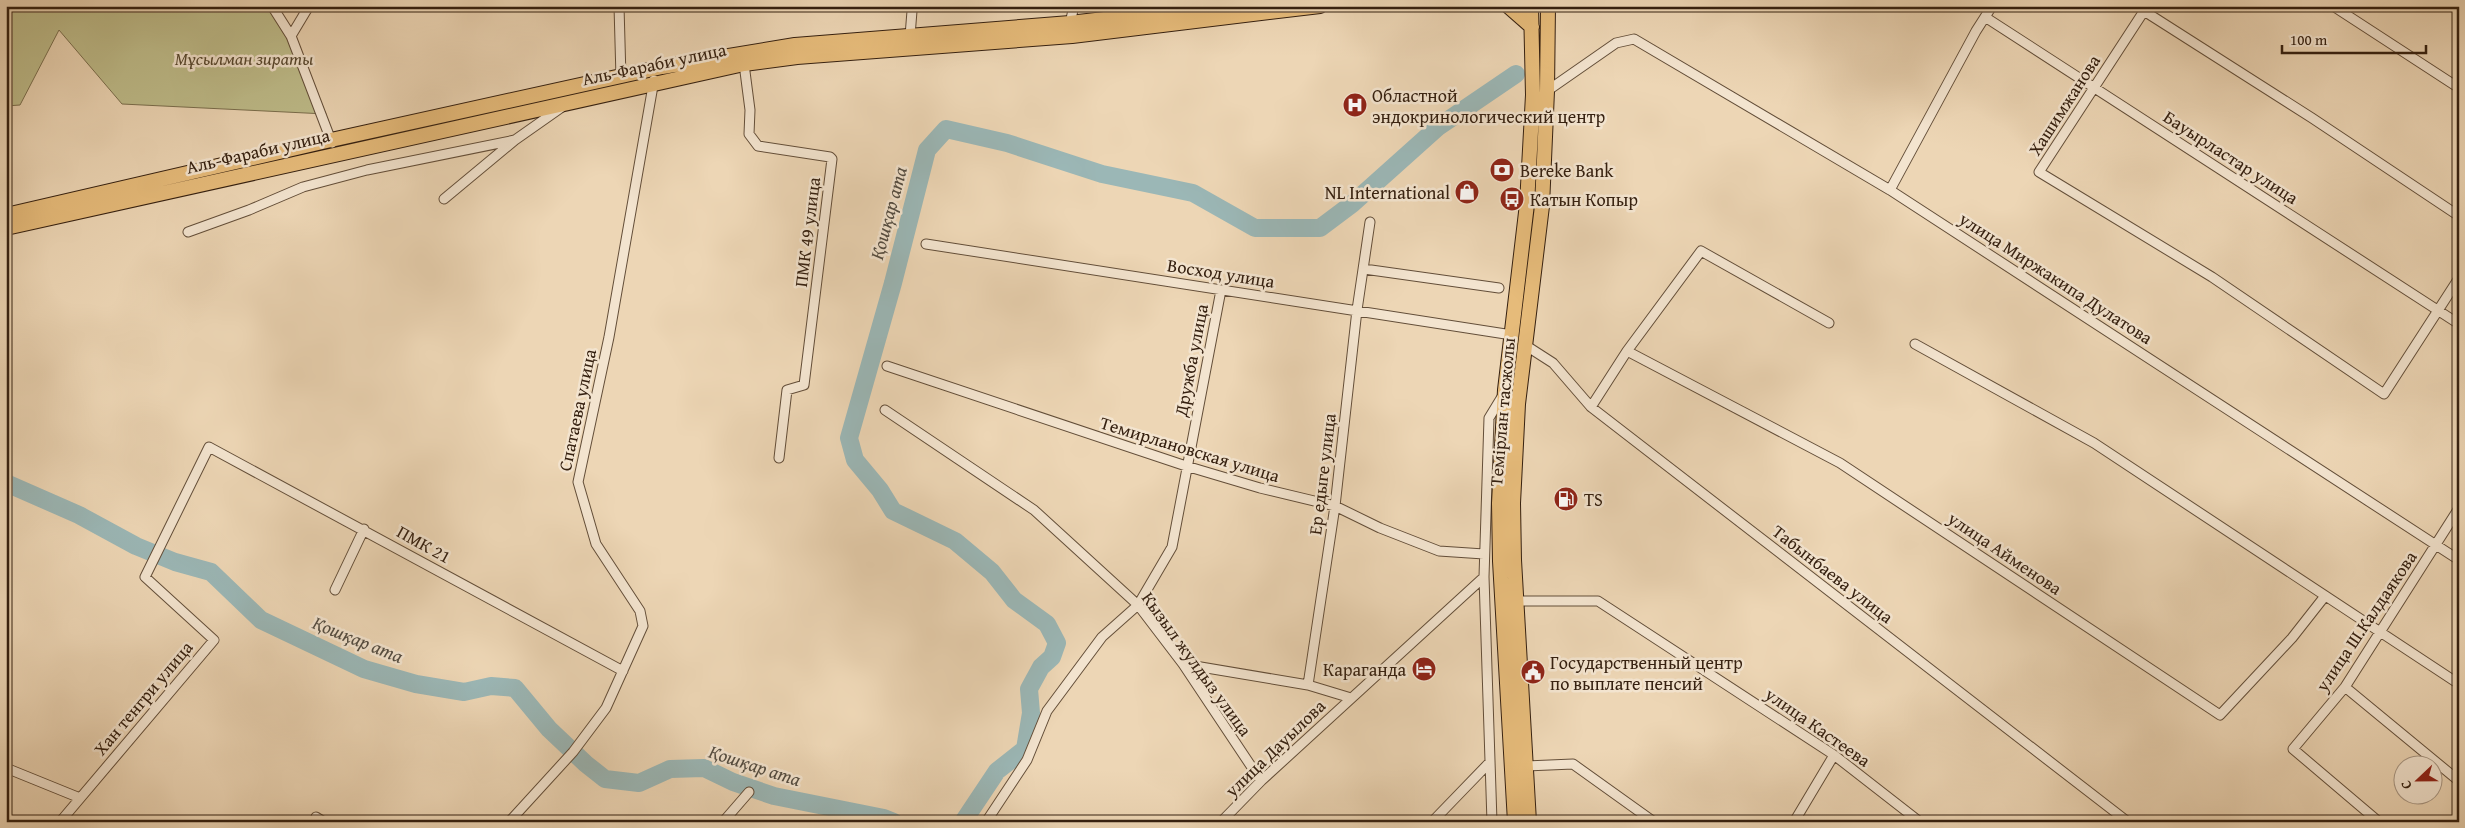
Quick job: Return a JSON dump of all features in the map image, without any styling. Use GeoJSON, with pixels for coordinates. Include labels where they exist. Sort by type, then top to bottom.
{"type":"FeatureCollection","features":[{"type":"Feature","properties":{"kind":"main road","name":"Аль-Фараби улица"},"geometry":{"type":"LineString","coordinates":[[6,215],[333,147],[568,102],[654,76],[795,45],[1070,23],[1216,6]]}},
{"type":"Feature","properties":{"kind":"main road","name":"Аль-Фараби улица"},"geometry":{"type":"LineString","coordinates":[[6,228],[621,78],[654,76],[797,57],[1072,36],[1320,6]]}},
{"type":"Feature","properties":{"kind":"main road"},"geometry":{"type":"LineString","coordinates":[[1508,6],[1532,27]]}},
{"type":"Feature","properties":{"kind":"main road","name":"Темірлан тасжолы"},"geometry":{"type":"LineString","coordinates":[[1515,822],[1502,601],[1499,503],[1505,390],[1527,204],[1533,95],[1532,6]]}},
{"type":"Feature","properties":{"kind":"main road","name":"Темірлан тасжолы"},"geometry":{"type":"LineString","coordinates":[[1529,822],[1516,601],[1513,503],[1518,404],[1542,206],[1547,91],[1548,6]]}},
{"type":"Feature","properties":{"kind":"street"},"geometry":{"type":"LineString","coordinates":[[272,6],[291,36],[333,147]]}},
{"type":"Feature","properties":{"kind":"street"},"geometry":{"type":"LineString","coordinates":[[291,36],[309,6]]}},
{"type":"Feature","properties":{"kind":"street"},"geometry":{"type":"LineString","coordinates":[[619,6],[621,78]]}},
{"type":"Feature","properties":{"kind":"street"},"geometry":{"type":"LineString","coordinates":[[910,36],[912,11],[915,6]]}},
{"type":"Feature","properties":{"kind":"street"},"geometry":{"type":"LineString","coordinates":[[1070,23],[1074,6]]}},
{"type":"Feature","properties":{"kind":"street"},"geometry":{"type":"LineString","coordinates":[[1890,190],[1992,6]]}},
{"type":"Feature","properties":{"kind":"street"},"geometry":{"type":"LineString","coordinates":[[2333,6],[2459,88]]}},
{"type":"Feature","properties":{"kind":"street","name":"Хашимжанова"},"geometry":{"type":"LineString","coordinates":[[2459,216],[2312,118],[2144,11],[2039,172],[2212,277],[2384,394],[2459,278]]}},
{"type":"Feature","properties":{"kind":"street","name":"Бауырластар улица"},"geometry":{"type":"LineString","coordinates":[[1985,17],[2459,324]]}},
{"type":"Feature","properties":{"kind":"street","name":"улица Миржакипа Дулатова"},"geometry":{"type":"LineString","coordinates":[[1547,91],[1616,43],[1626,39],[1634,39],[1890,190],[2459,560]]}},
{"type":"Feature","properties":{"kind":"street","name":"ПМК 49 улица"},"geometry":{"type":"LineString","coordinates":[[744,64],[750,110],[749,134],[753,142],[758,146],[830,157],[832,159],[804,385],[788,390],[779,458]]}},
{"type":"Feature","properties":{"kind":"street","name":"Спатаева улица"},"geometry":{"type":"LineString","coordinates":[[509,822],[606,708],[643,626],[640,611],[596,544],[578,482],[609,337],[654,76]]}},
{"type":"Feature","properties":{"kind":"street"},"geometry":{"type":"LineString","coordinates":[[444,199],[515,140],[568,102]]}},
{"type":"Feature","properties":{"kind":"street"},"geometry":{"type":"LineString","coordinates":[[188,232],[248,210],[303,186],[367,170],[515,140]]}},
{"type":"Feature","properties":{"kind":"street","name":"Ер едыге улица"},"geometry":{"type":"LineString","coordinates":[[1308,685],[1335,506],[1357,310],[1370,222]]}},
{"type":"Feature","properties":{"kind":"street","name":"Восход улица"},"geometry":{"type":"LineString","coordinates":[[926,244],[1512,335]]}},
{"type":"Feature","properties":{"kind":"street"},"geometry":{"type":"LineString","coordinates":[[1591,407],[1627,351],[1701,251],[1830,323]]}},
{"type":"Feature","properties":{"kind":"street"},"geometry":{"type":"LineString","coordinates":[[1364,269],[1499,288]]}},
{"type":"Feature","properties":{"kind":"street","name":"Дружба улица"},"geometry":{"type":"LineString","coordinates":[[986,822],[1027,760],[1046,711],[1102,636],[1138,605],[1172,548],[1186,466],[1221,290]]}},
{"type":"Feature","properties":{"kind":"street"},"geometry":{"type":"LineString","coordinates":[[1915,344],[2094,443],[2459,684]]}},
{"type":"Feature","properties":{"kind":"street","name":"Табынбаева улица"},"geometry":{"type":"LineString","coordinates":[[1526,346],[1553,363],[1591,407],[2128,822]]}},
{"type":"Feature","properties":{"kind":"street","name":"улица Айменова"},"geometry":{"type":"LineString","coordinates":[[1627,351],[1840,463],[2220,715],[2292,638],[2325,596]]}},
{"type":"Feature","properties":{"kind":"street","name":"Темирлановская улица"},"geometry":{"type":"LineString","coordinates":[[888,366],[1186,466],[1260,488],[1335,506],[1380,528],[1439,551],[1484,554]]}},
{"type":"Feature","properties":{"kind":"street"},"geometry":{"type":"LineString","coordinates":[[1492,822],[1484,554],[1489,418],[1505,390]]}},
{"type":"Feature","properties":{"kind":"street","name":"Кызыл жулдыз улица"},"geometry":{"type":"LineString","coordinates":[[885,410],[1034,510],[1138,605],[1182,664],[1261,781]]}},
{"type":"Feature","properties":{"kind":"street","name":"ПМК 21"},"geometry":{"type":"LineString","coordinates":[[209,447],[364,529],[623,671]]}},
{"type":"Feature","properties":{"kind":"street","name":"Хан тенгри улица"},"geometry":{"type":"LineString","coordinates":[[60,822],[214,640],[145,577],[209,447]]}},
{"type":"Feature","properties":{"kind":"street","name":"улица Ш.Калдаякова"},"geometry":{"type":"LineString","coordinates":[[2379,822],[2293,748],[2345,687],[2459,508]]}},
{"type":"Feature","properties":{"kind":"street"},"geometry":{"type":"LineString","coordinates":[[335,590],[364,529]]}},
{"type":"Feature","properties":{"kind":"street","name":"улица Дауылова"},"geometry":{"type":"LineString","coordinates":[[1222,822],[1261,781],[1484,577]]}},
{"type":"Feature","properties":{"kind":"street","name":"улица Кастеева"},"geometry":{"type":"LineString","coordinates":[[1502,601],[1598,601],[1834,755],[1920,822]]}},
{"type":"Feature","properties":{"kind":"street"},"geometry":{"type":"LineString","coordinates":[[1182,664],[1308,685],[1351,698]]}},
{"type":"Feature","properties":{"kind":"street"},"geometry":{"type":"LineString","coordinates":[[2345,687],[2459,782]]}},
{"type":"Feature","properties":{"kind":"street"},"geometry":{"type":"LineString","coordinates":[[1794,822],[1834,755]]}},
{"type":"Feature","properties":{"kind":"street"},"geometry":{"type":"LineString","coordinates":[[1432,822],[1489,763]]}},
{"type":"Feature","properties":{"kind":"street"},"geometry":{"type":"LineString","coordinates":[[1526,766],[1573,764],[1654,822]]}},
{"type":"Feature","properties":{"kind":"street"},"geometry":{"type":"LineString","coordinates":[[6,768],[80,798]]}},
{"type":"Feature","properties":{"kind":"street"},"geometry":{"type":"LineString","coordinates":[[723,822],[749,792]]}},
{"type":"Feature","properties":{"kind":"green space","name":"Мұсылман зираты"},"geometry":{"type":"Polygon","coordinates":[[[6,6],[272,6],[291,36],[326,114],[122,104],[59,30],[20,105],[6,106],[6,6]]]}},
{"type":"Feature","properties":{"kind":"waterway","name":"Қошқар ата"},"geometry":{"type":"LineString","coordinates":[[963,822],[997,771],[1025,749],[1031,713],[1029,689],[1041,667],[1052,657],[1057,643],[1047,624],[1014,600],[992,572],[955,541],[893,511],[880,490],[855,460],[849,438],[893,283],[927,150],[946,129],[1007,143],[1102,174],[1193,193],[1255,228],[1320,228],[1352,204],[1438,127],[1516,74]]}},
{"type":"Feature","properties":{"kind":"waterway","name":"Қошқар ата"},"geometry":{"type":"LineString","coordinates":[[6,483],[79,515],[136,546],[175,562],[211,572],[261,620],[364,669],[416,684],[464,692],[491,686],[515,688],[549,729],[605,779],[639,783],[670,769],[704,768],[733,782],[774,796],[884,818],[894,822]]}},
{"type":"Feature","properties":{"kind":"place","name":"Областной эндокринологический центр"},"geometry":{"type":"Point","coordinates":[1355,105]}},
{"type":"Feature","properties":{"kind":"place","name":"Bereke Bank"},"geometry":{"type":"Point","coordinates":[1502,170]}},
{"type":"Feature","properties":{"kind":"place","name":"NL International"},"geometry":{"type":"Point","coordinates":[1467,192]}},
{"type":"Feature","properties":{"kind":"place","name":"Катын Копыр"},"geometry":{"type":"Point","coordinates":[1512,199]}},
{"type":"Feature","properties":{"kind":"place","name":"TS"},"geometry":{"type":"Point","coordinates":[1566,499]}},
{"type":"Feature","properties":{"kind":"place","name":"Караганда"},"geometry":{"type":"Point","coordinates":[1424,669]}},
{"type":"Feature","properties":{"kind":"place","name":"Государственный центр по выплате пенсий"},"geometry":{"type":"Point","coordinates":[1533,672]}}]}
